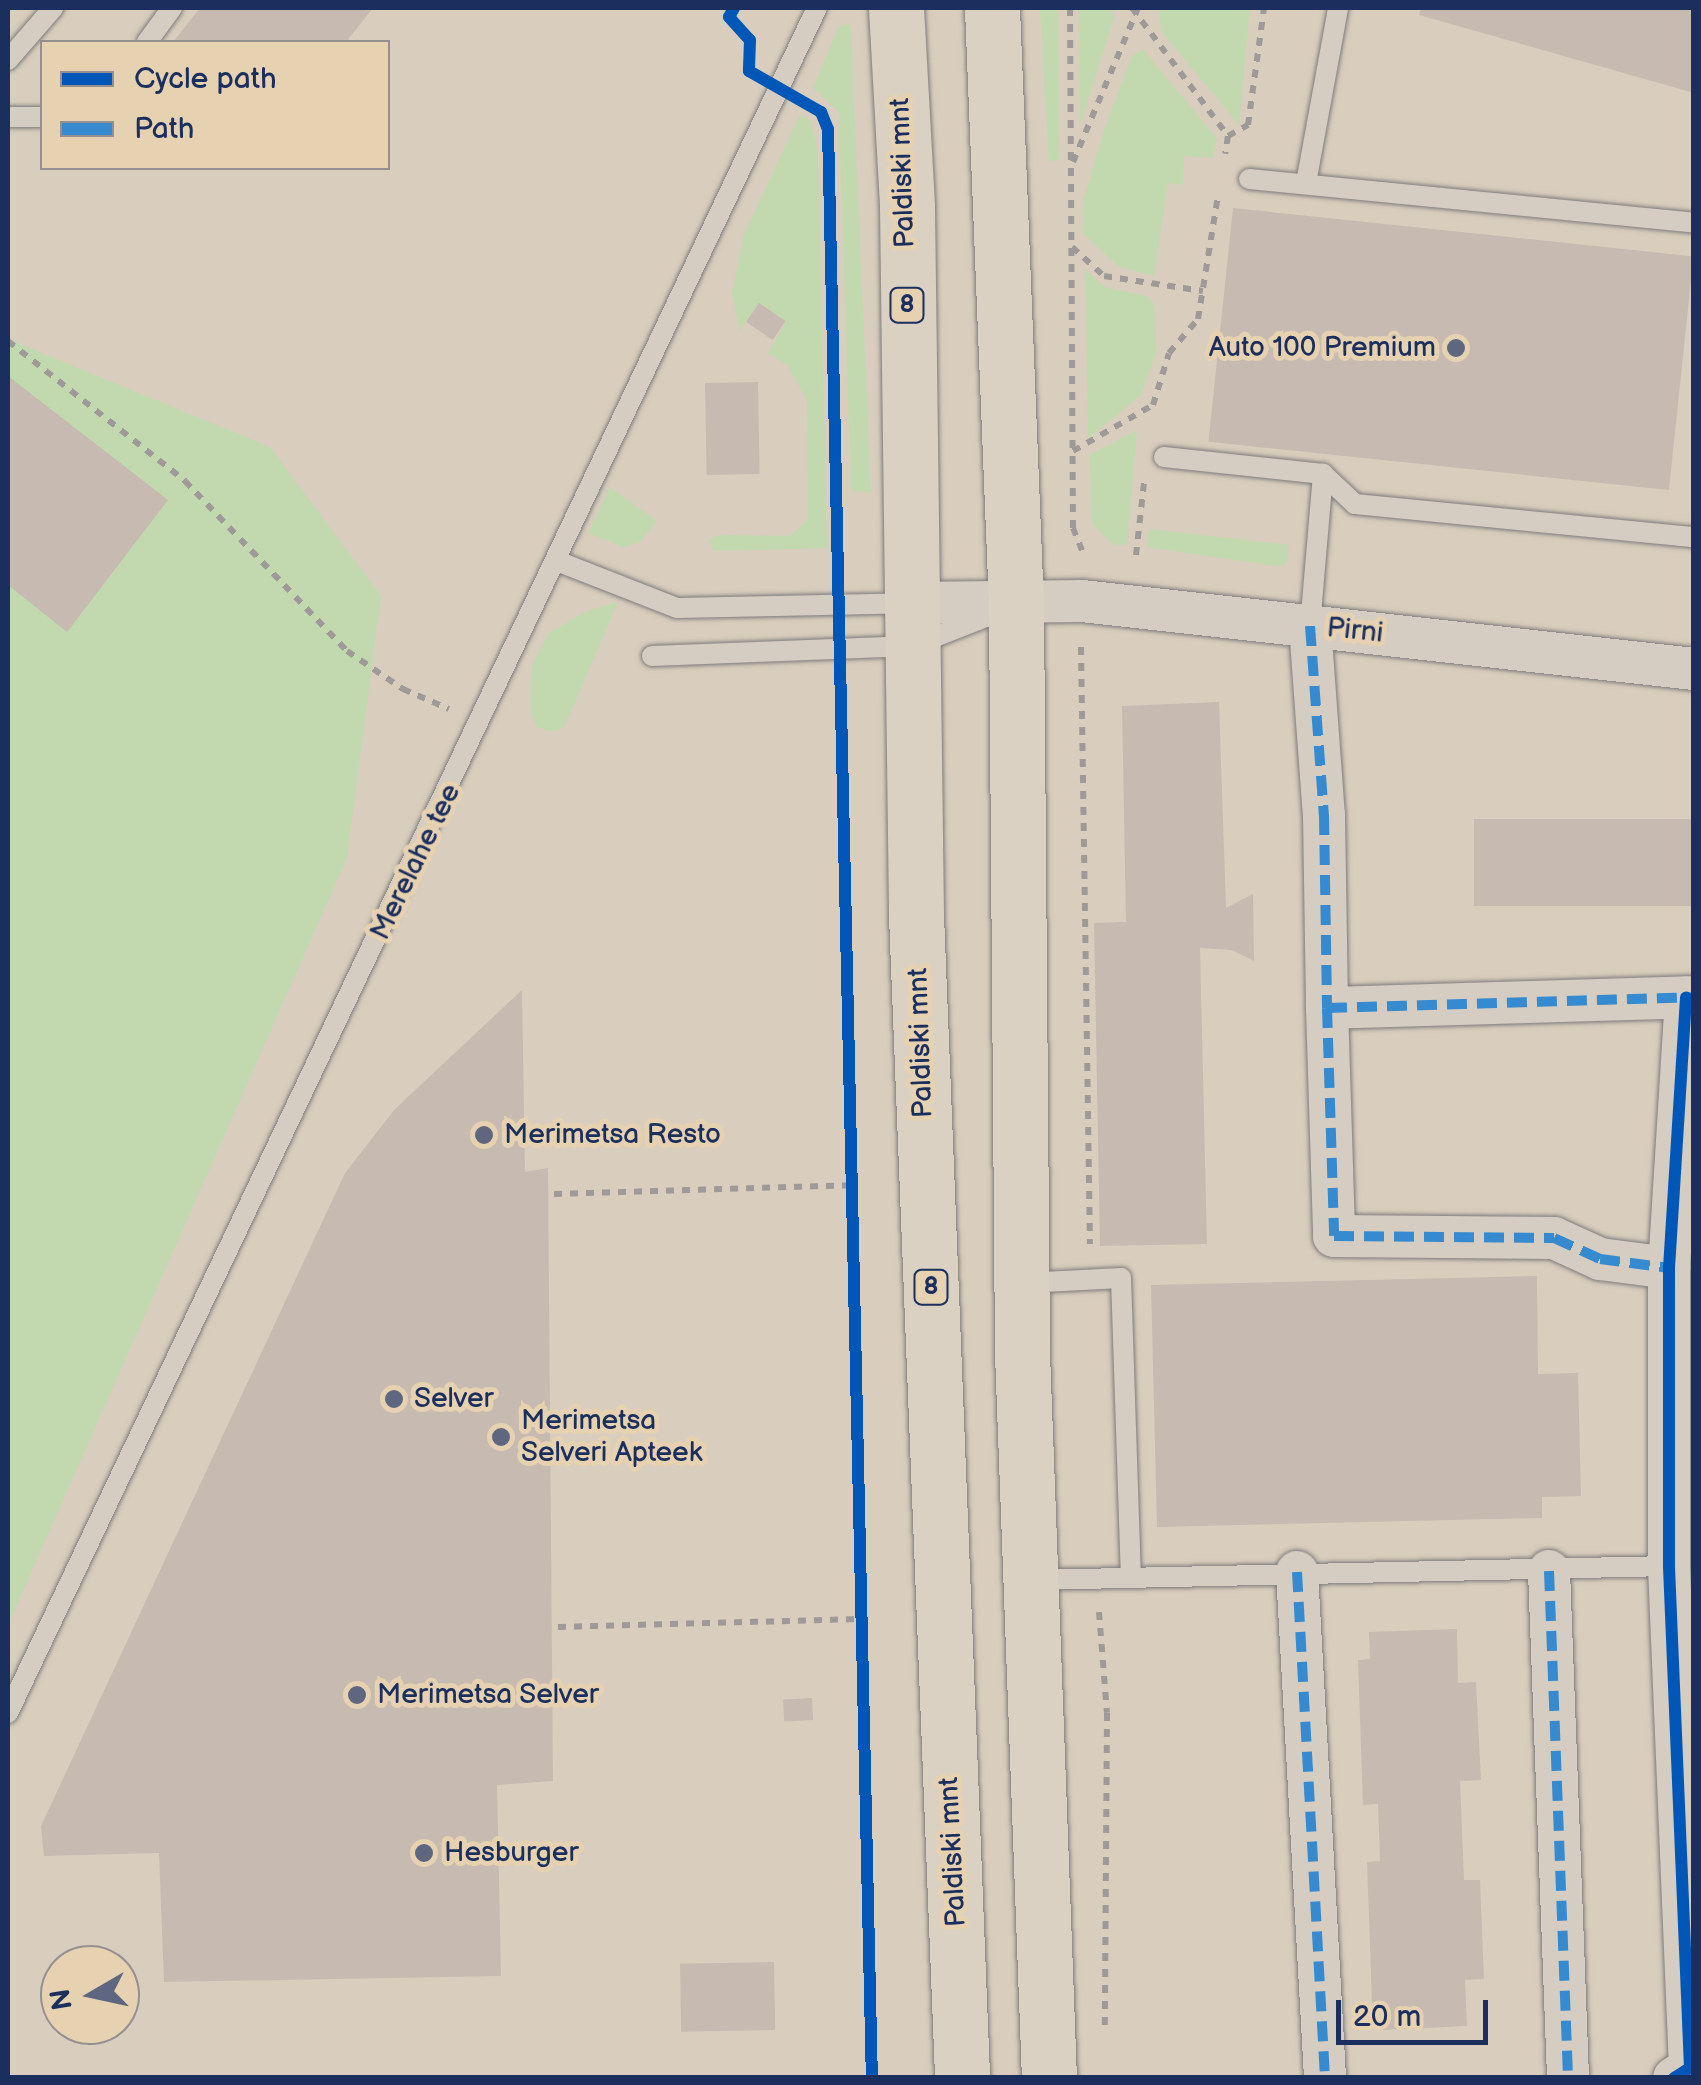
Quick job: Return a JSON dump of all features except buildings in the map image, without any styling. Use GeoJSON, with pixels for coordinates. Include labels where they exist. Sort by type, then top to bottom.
{"type":"FeatureCollection","features":[{"type":"Feature","properties":{"kind":"main road","name":"Paldiski mnt"},"geometry":{"type":"LineString","coordinates":[[896,8],[906,207],[916,915],[962,2078]]}},
{"type":"Feature","properties":{"kind":"main road"},"geometry":{"type":"LineString","coordinates":[[992,8],[1016,605],[1022,1283],[1049,2078]]}},
{"type":"Feature","properties":{"kind":"street","name":"Pirni"},"geometry":{"type":"LineString","coordinates":[[912,625],[1016,605],[1082,601],[1694,669]]}},
{"type":"Feature","properties":{"kind":"street"},"geometry":{"type":"LineString","coordinates":[[1310,626],[1324,815],[1334,1236],[1554,1238],[1600,1259],[1669,1268]]}},
{"type":"Feature","properties":{"kind":"street"},"geometry":{"type":"LineString","coordinates":[[1327,1008],[1690,998],[1669,1268],[1670,1566],[1690,2068],[1674,2078]]}},
{"type":"Feature","properties":{"kind":"street"},"geometry":{"type":"LineString","coordinates":[[1549,1570],[1568,2078]]}},
{"type":"Feature","properties":{"kind":"street"},"geometry":{"type":"LineString","coordinates":[[1297,1572],[1324,2078]]}},
{"type":"Feature","properties":{"kind":"lane"},"geometry":{"type":"LineString","coordinates":[[8,60],[53,8]]}},
{"type":"Feature","properties":{"kind":"lane"},"geometry":{"type":"LineString","coordinates":[[149,40],[172,8]]}},
{"type":"Feature","properties":{"kind":"lane","name":"Merelahe tee"},"geometry":{"type":"LineString","coordinates":[[8,1713],[482,724],[812,8]]}},
{"type":"Feature","properties":{"kind":"lane"},"geometry":{"type":"LineString","coordinates":[[1306,183],[1338,8]]}},
{"type":"Feature","properties":{"kind":"lane"},"geometry":{"type":"LineString","coordinates":[[8,117],[40,118]]}},
{"type":"Feature","properties":{"kind":"lane"},"geometry":{"type":"LineString","coordinates":[[1248,179],[1694,223]]}},
{"type":"Feature","properties":{"kind":"lane"},"geometry":{"type":"LineString","coordinates":[[1164,458],[1322,474],[1355,504],[1694,537]]}},
{"type":"Feature","properties":{"kind":"lane"},"geometry":{"type":"LineString","coordinates":[[1310,626],[1322,474]]}},
{"type":"Feature","properties":{"kind":"lane"},"geometry":{"type":"LineString","coordinates":[[556,562],[676,608],[912,625]]}},
{"type":"Feature","properties":{"kind":"lane"},"geometry":{"type":"LineString","coordinates":[[652,656],[912,625]]}},
{"type":"Feature","properties":{"kind":"lane"},"geometry":{"type":"LineString","coordinates":[[1022,1283],[1122,1278],[1131,1577]]}},
{"type":"Feature","properties":{"kind":"lane"},"geometry":{"type":"LineString","coordinates":[[1031,1580],[1670,1566]]}},
{"type":"Feature","properties":{"kind":"path"},"geometry":{"type":"LineString","coordinates":[[1070,8],[1074,528],[1083,557]]}},
{"type":"Feature","properties":{"kind":"path"},"geometry":{"type":"LineString","coordinates":[[1228,136],[1248,124],[1264,8]]}},
{"type":"Feature","properties":{"kind":"path"},"geometry":{"type":"LineString","coordinates":[[1071,168],[1135,9]]}},
{"type":"Feature","properties":{"kind":"path"},"geometry":{"type":"LineString","coordinates":[[1073,451],[1153,405],[1168,353],[1198,319],[1228,136],[1135,9]]}},
{"type":"Feature","properties":{"kind":"path"},"geometry":{"type":"LineString","coordinates":[[1072,246],[1104,276],[1203,291]]}},
{"type":"Feature","properties":{"kind":"path"},"geometry":{"type":"LineString","coordinates":[[8,341],[186,481],[347,651],[403,689],[482,724]]}},
{"type":"Feature","properties":{"kind":"path"},"geometry":{"type":"LineString","coordinates":[[852,1165],[853,1205]]}},
{"type":"Feature","properties":{"kind":"path"},"geometry":{"type":"LineString","coordinates":[[554,1194],[852,1185]]}},
{"type":"Feature","properties":{"kind":"path"},"geometry":{"type":"LineString","coordinates":[[858,1600],[859,1638]]}},
{"type":"Feature","properties":{"kind":"path"},"geometry":{"type":"LineString","coordinates":[[558,1628],[859,1620]]}},
{"type":"Feature","properties":{"kind":"green space"},"geometry":{"type":"Polygon","coordinates":[[[1040,8],[1058,8],[1059,159],[1049,162],[1040,8]]]}},
{"type":"Feature","properties":{"kind":"green space"},"geometry":{"type":"Polygon","coordinates":[[[1079,8],[1112,8],[1114,18],[1080,125],[1079,8]]]}},
{"type":"Feature","properties":{"kind":"green space"},"geometry":{"type":"Polygon","coordinates":[[[1159,8],[1250,8],[1239,125],[1161,31],[1159,8]]]}},
{"type":"Feature","properties":{"kind":"green space"},"geometry":{"type":"Polygon","coordinates":[[[849,24],[871,493],[851,490],[839,112],[813,88],[839,26],[849,24]]]}},
{"type":"Feature","properties":{"kind":"green space"},"geometry":{"type":"Polygon","coordinates":[[[1143,49],[1217,139],[1213,158],[1184,156],[1183,185],[1168,183],[1154,276],[1118,266],[1083,233],[1083,202],[1105,127],[1132,56],[1143,49]]]}},
{"type":"Feature","properties":{"kind":"green space"},"geometry":{"type":"Polygon","coordinates":[[[800,115],[811,120],[818,152],[827,548],[714,551],[709,540],[718,535],[790,536],[808,520],[807,400],[787,365],[768,353],[786,321],[759,303],[740,331],[732,293],[744,234],[800,115]]]}},
{"type":"Feature","properties":{"kind":"green space"},"geometry":{"type":"Polygon","coordinates":[[[1085,269],[1105,287],[1147,296],[1155,305],[1156,352],[1141,395],[1088,439],[1085,269]]]}},
{"type":"Feature","properties":{"kind":"green space"},"geometry":{"type":"Polygon","coordinates":[[[8,339],[270,447],[381,596],[347,858],[8,1625],[8,339]]]}},
{"type":"Feature","properties":{"kind":"green space"},"geometry":{"type":"Polygon","coordinates":[[[1137,430],[1127,545],[1114,545],[1092,524],[1089,455],[1137,430]]]}},
{"type":"Feature","properties":{"kind":"green space"},"geometry":{"type":"Polygon","coordinates":[[[610,487],[657,521],[640,542],[623,547],[588,533],[610,487]]]}},
{"type":"Feature","properties":{"kind":"green space"},"geometry":{"type":"Polygon","coordinates":[[[1149,529],[1289,545],[1287,561],[1283,567],[1146,547],[1149,529]]]}},
{"type":"Feature","properties":{"kind":"green space"},"geometry":{"type":"Polygon","coordinates":[[[618,602],[564,728],[550,732],[537,727],[530,710],[532,665],[549,633],[587,611],[618,602]]]}},
{"type":"Feature","properties":{"kind":"marked path"},"geometry":{"type":"LineString","coordinates":[[1310,626],[1324,815],[1327,1008],[1693,997]]}},
{"type":"Feature","properties":{"kind":"marked path"},"geometry":{"type":"LineString","coordinates":[[1327,1008],[1334,1236],[1554,1238],[1600,1259],[1669,1268]]}},
{"type":"Feature","properties":{"kind":"marked path"},"geometry":{"type":"LineString","coordinates":[[1549,1571],[1568,2078]]}},
{"type":"Feature","properties":{"kind":"marked path"},"geometry":{"type":"LineString","coordinates":[[1297,1572],[1325,2078]]}},
{"type":"Feature","properties":{"kind":"cycle path"},"geometry":{"type":"LineString","coordinates":[[734,8],[729,17],[750,40],[749,71],[821,112],[828,129],[872,2078]]}},
{"type":"Feature","properties":{"kind":"cycle path"},"geometry":{"type":"LineString","coordinates":[[1674,2078],[1690,2068],[1669,1566],[1669,1268],[1686,998]]}},
{"type":"Feature","properties":{"kind":"place","name":"Auto 100 Premium"},"geometry":{"type":"Point","coordinates":[1456,348]}},
{"type":"Feature","properties":{"kind":"place","name":"Merimetsa Resto"},"geometry":{"type":"Point","coordinates":[484,1135]}},
{"type":"Feature","properties":{"kind":"place","name":"Selver"},"geometry":{"type":"Point","coordinates":[394,1399]}},
{"type":"Feature","properties":{"kind":"place","name":"Merimetsa Selveri Apteek"},"geometry":{"type":"Point","coordinates":[501,1437]}},
{"type":"Feature","properties":{"kind":"place","name":"Merimetsa Selver"},"geometry":{"type":"Point","coordinates":[357,1695]}},
{"type":"Feature","properties":{"kind":"place","name":"Hesburger"},"geometry":{"type":"Point","coordinates":[424,1853]}}]}
